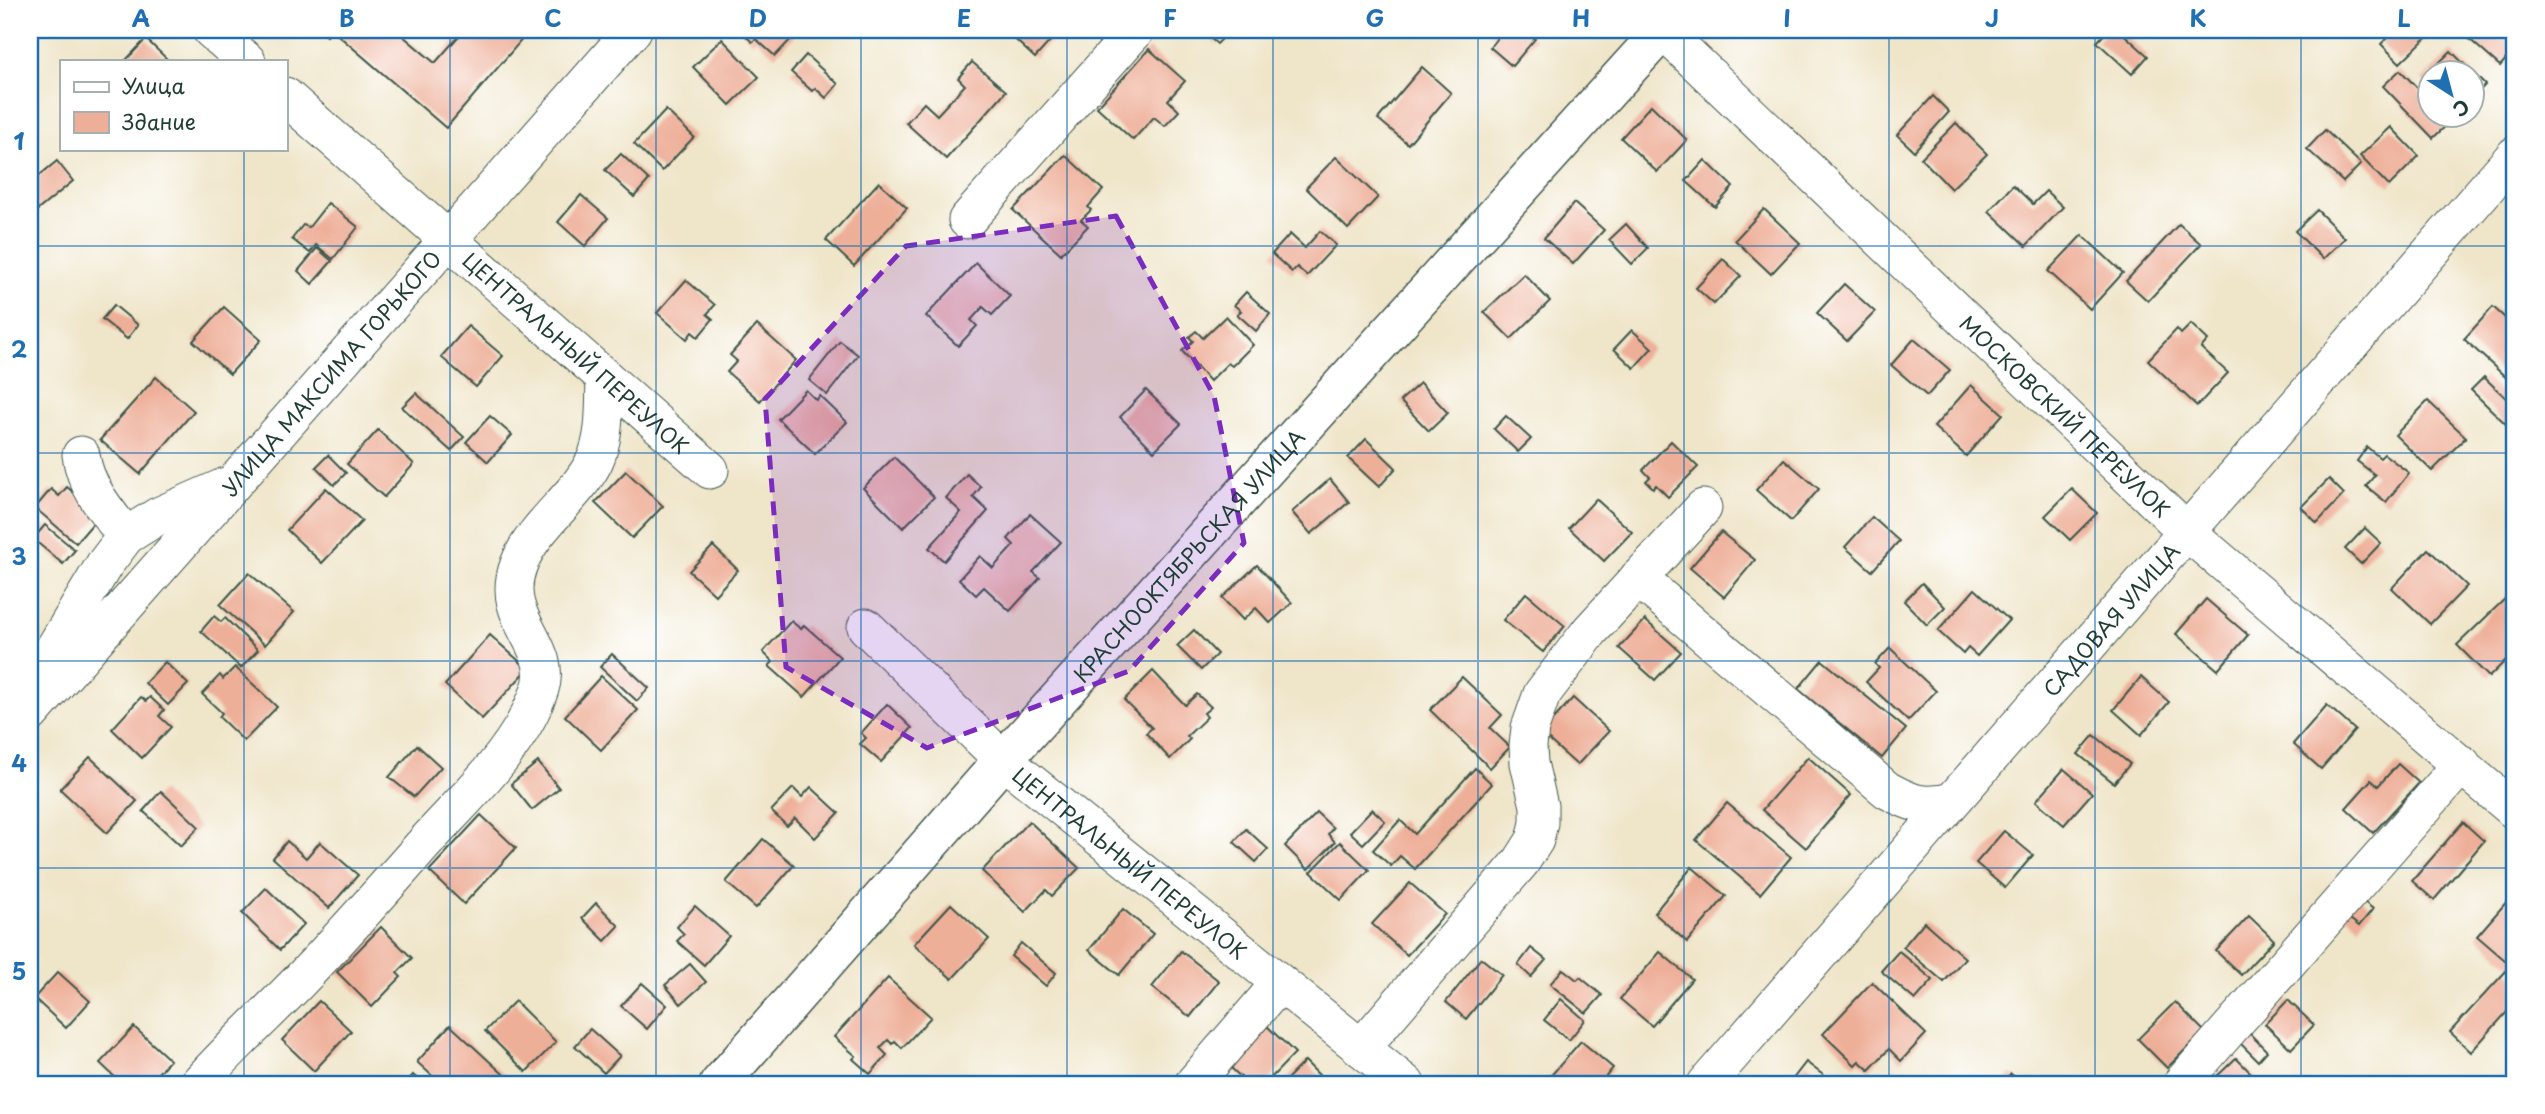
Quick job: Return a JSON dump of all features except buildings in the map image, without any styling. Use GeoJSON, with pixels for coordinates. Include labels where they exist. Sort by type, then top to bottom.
{"type":"FeatureCollection","features":[{"type":"Feature","properties":{"kind":"main road","name":"КРАСНООКТЯБРЬСКАЯ УЛИЦА"},"geometry":{"type":"LineString","coordinates":[[719,1084],[1003,760],[1662,30]]}},
{"type":"Feature","properties":{"kind":"street"},"geometry":{"type":"LineString","coordinates":[[211,30],[246,60]]}},
{"type":"Feature","properties":{"kind":"street","name":"УЛИЦА МАКСИМА ГОРЬКОГО"},"geometry":{"type":"LineString","coordinates":[[30,714],[633,30]]}},
{"type":"Feature","properties":{"kind":"street"},"geometry":{"type":"LineString","coordinates":[[967,220],[1136,30]]}},
{"type":"Feature","properties":{"kind":"street","name":"МОСКОВСКИЙ ПЕРЕУЛОК"},"geometry":{"type":"LineString","coordinates":[[1662,30],[2186,531],[2515,811]]}},
{"type":"Feature","properties":{"kind":"street","name":"ЦЕНТРАЛЬНЫЙ ПЕРЕУЛОК"},"geometry":{"type":"LineString","coordinates":[[287,98],[710,470]]}},
{"type":"Feature","properties":{"kind":"street","name":"САДОВАЯ УЛИЦА"},"geometry":{"type":"LineString","coordinates":[[1706,1084],[2515,155]]}},
{"type":"Feature","properties":{"kind":"street"},"geometry":{"type":"LineString","coordinates":[[198,1084],[306,974],[500,759],[525,722],[540,688],[542,667],[517,615],[513,587],[515,574],[527,550],[594,461],[601,439],[605,378]]}},
{"type":"Feature","properties":{"kind":"street"},"geometry":{"type":"LineString","coordinates":[[81,455],[82,464],[96,495],[125,536]]}},
{"type":"Feature","properties":{"kind":"street"},"geometry":{"type":"LineString","coordinates":[[30,690],[104,565],[125,536],[158,516],[233,483]]}},
{"type":"Feature","properties":{"kind":"street"},"geometry":{"type":"LineString","coordinates":[[1361,1048],[1521,862],[1535,840],[1539,806],[1528,746],[1530,728],[1542,694],[1590,631],[1703,508]]}},
{"type":"Feature","properties":{"kind":"street"},"geometry":{"type":"LineString","coordinates":[[1638,578],[1887,790],[1907,801],[1927,806],[1950,802]]}},
{"type":"Feature","properties":{"kind":"street","name":"ЦЕНТРАЛЬНЫЙ ПЕРЕУЛОК"},"geometry":{"type":"LineString","coordinates":[[866,627],[1003,760],[1406,1084]]}},
{"type":"Feature","properties":{"kind":"street"},"geometry":{"type":"LineString","coordinates":[[2180,1084],[2462,764]]}},
{"type":"Feature","properties":{"kind":"street"},"geometry":{"type":"LineString","coordinates":[[1193,1084],[1280,983]]}},
{"type":"Feature","properties":{"kind":"highlighted area"},"geometry":{"type":"Polygon","coordinates":[[[1116,216],[1214,396],[1244,543],[1129,671],[927,748],[786,667],[765,399],[906,246],[1116,216]]]}}]}
